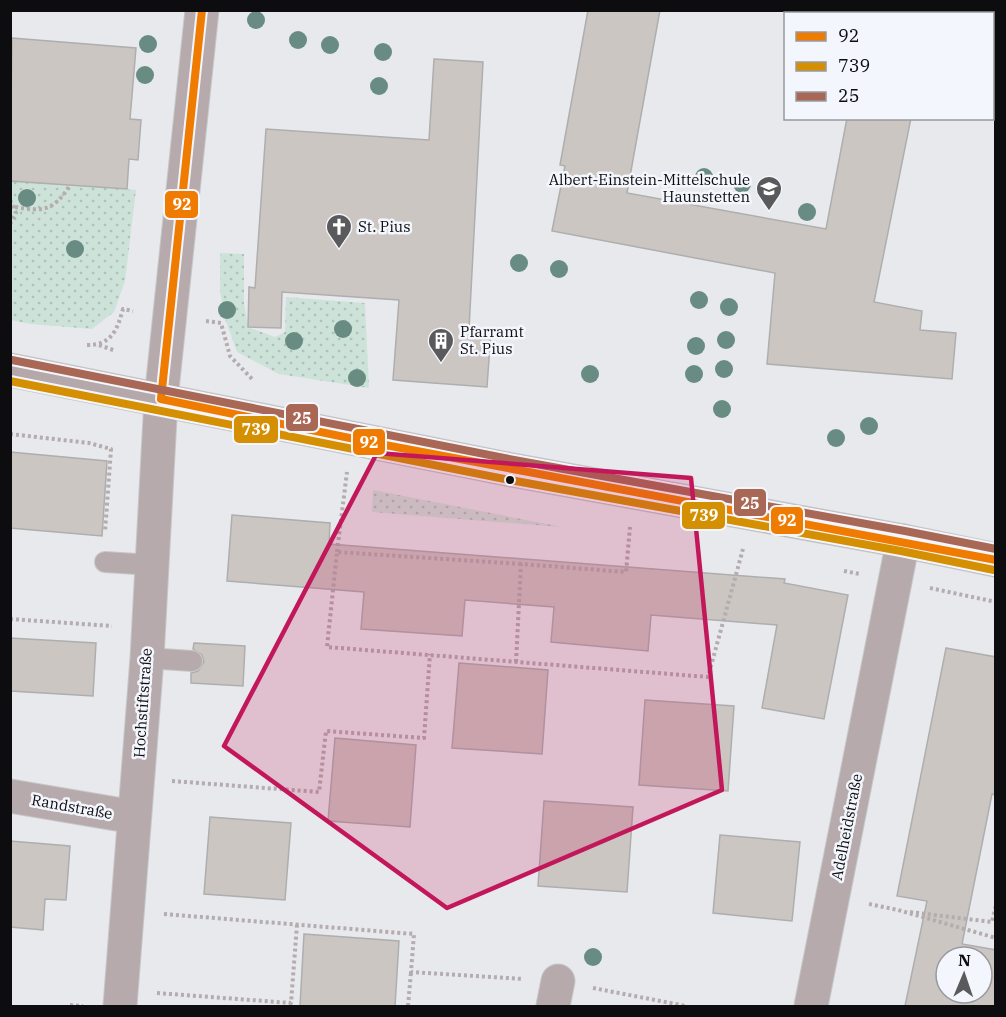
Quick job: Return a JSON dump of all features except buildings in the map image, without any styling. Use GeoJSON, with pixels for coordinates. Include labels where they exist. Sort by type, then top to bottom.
{"type":"FeatureCollection","features":[{"type":"Feature","properties":{"kind":"main road"},"geometry":{"type":"LineString","coordinates":[[10,370],[512,470],[996,560]]}},
{"type":"Feature","properties":{"kind":"street","name":"Hochstiftstraße"},"geometry":{"type":"LineString","coordinates":[[120,998],[153,565],[161,399],[202,10]]}},
{"type":"Feature","properties":{"kind":"street","name":"Adelheidstraße"},"geometry":{"type":"LineString","coordinates":[[811,1006],[903,541]]}},
{"type":"Feature","properties":{"kind":"street","name":"Randstraße"},"geometry":{"type":"LineString","coordinates":[[10,796],[134,818]]}},
{"type":"Feature","properties":{"kind":"lane"},"geometry":{"type":"LineString","coordinates":[[105,562],[153,565]]}},
{"type":"Feature","properties":{"kind":"lane"},"geometry":{"type":"LineString","coordinates":[[147,643],[192,661]]}},
{"type":"Feature","properties":{"kind":"path"},"geometry":{"type":"LineString","coordinates":[[15,207],[34,210],[52,207],[62,198],[70,185]]}},
{"type":"Feature","properties":{"kind":"path"},"geometry":{"type":"LineString","coordinates":[[10,200],[15,207],[15,218],[10,224]]}},
{"type":"Feature","properties":{"kind":"path"},"geometry":{"type":"LineString","coordinates":[[171,316],[221,323],[230,356],[258,385]]}},
{"type":"Feature","properties":{"kind":"path"},"geometry":{"type":"LineString","coordinates":[[10,434],[89,443],[111,449],[104,537]]}},
{"type":"Feature","properties":{"kind":"path"},"geometry":{"type":"LineString","coordinates":[[347,472],[327,647],[708,677],[743,549]]}},
{"type":"Feature","properties":{"kind":"path"},"geometry":{"type":"LineString","coordinates":[[338,552],[626,572],[630,525]]}},
{"type":"Feature","properties":{"kind":"path"},"geometry":{"type":"LineString","coordinates":[[516,662],[521,564]]}},
{"type":"Feature","properties":{"kind":"path"},"geometry":{"type":"LineString","coordinates":[[10,619],[147,643]]}},
{"type":"Feature","properties":{"kind":"path"},"geometry":{"type":"LineString","coordinates":[[137,778],[319,792],[326,731],[424,738],[430,654]]}},
{"type":"Feature","properties":{"kind":"path"},"geometry":{"type":"LineString","coordinates":[[833,897],[898,910],[992,922],[996,905]]}},
{"type":"Feature","properties":{"kind":"path"},"geometry":{"type":"LineString","coordinates":[[898,910],[996,938]]}},
{"type":"Feature","properties":{"kind":"path"},"geometry":{"type":"LineString","coordinates":[[127,911],[414,934],[408,1006]]}},
{"type":"Feature","properties":{"kind":"path"},"geometry":{"type":"LineString","coordinates":[[120,998],[291,1003],[297,925]]}},
{"type":"Feature","properties":{"kind":"path"},"geometry":{"type":"LineString","coordinates":[[411,972],[555,994],[686,1006]]}},
{"type":"Feature","properties":{"kind":"path"},"geometry":{"type":"LineString","coordinates":[[70,1005],[83,1006]]}},
{"type":"Feature","properties":{"kind":"highlighted area"},"geometry":{"type":"Polygon","coordinates":[[[377,453],[691,478],[722,790],[447,908],[224,746],[377,453]]]}},
{"type":"Feature","properties":{"kind":"green space"},"geometry":{"type":"Polygon","coordinates":[[[11,181],[136,190],[125,281],[114,312],[92,329],[30,324],[11,320],[11,181]]]}},
{"type":"Feature","properties":{"kind":"green space"},"geometry":{"type":"Polygon","coordinates":[[[220,253],[244,254],[244,303],[248,327],[275,337],[285,332],[286,297],[365,303],[369,388],[279,374],[237,352],[224,316],[220,290],[220,253]]]}},
{"type":"Feature","properties":{"kind":"green space"},"geometry":{"type":"Polygon","coordinates":[[[373,490],[562,527],[372,512],[373,490]]]}},
{"type":"Feature","properties":{"kind":"transit line","name":"92"},"geometry":{"type":"LineString","coordinates":[[161,399],[202,10]]}},
{"type":"Feature","properties":{"kind":"transit line","name":"25"},"geometry":{"type":"LineString","coordinates":[[12,360],[514,460],[996,549]]}},
{"type":"Feature","properties":{"kind":"transit line","name":"739"},"geometry":{"type":"LineString","coordinates":[[10,381],[510,480],[994,570]]}},
{"type":"Feature","properties":{"kind":"transit line","name":"92"},"geometry":{"type":"LineString","coordinates":[[161,399],[369,442],[996,560]]}},
{"type":"Feature","properties":{"kind":"place","name":"Albert-Einstein-Mittelschule Haunstetten"},"geometry":{"type":"Point","coordinates":[769,212]}},
{"type":"Feature","properties":{"kind":"place","name":"St. Pius"},"geometry":{"type":"Point","coordinates":[339,250]}},
{"type":"Feature","properties":{"kind":"place","name":"Pfarramt St. Pius"},"geometry":{"type":"Point","coordinates":[441,364]}}]}
